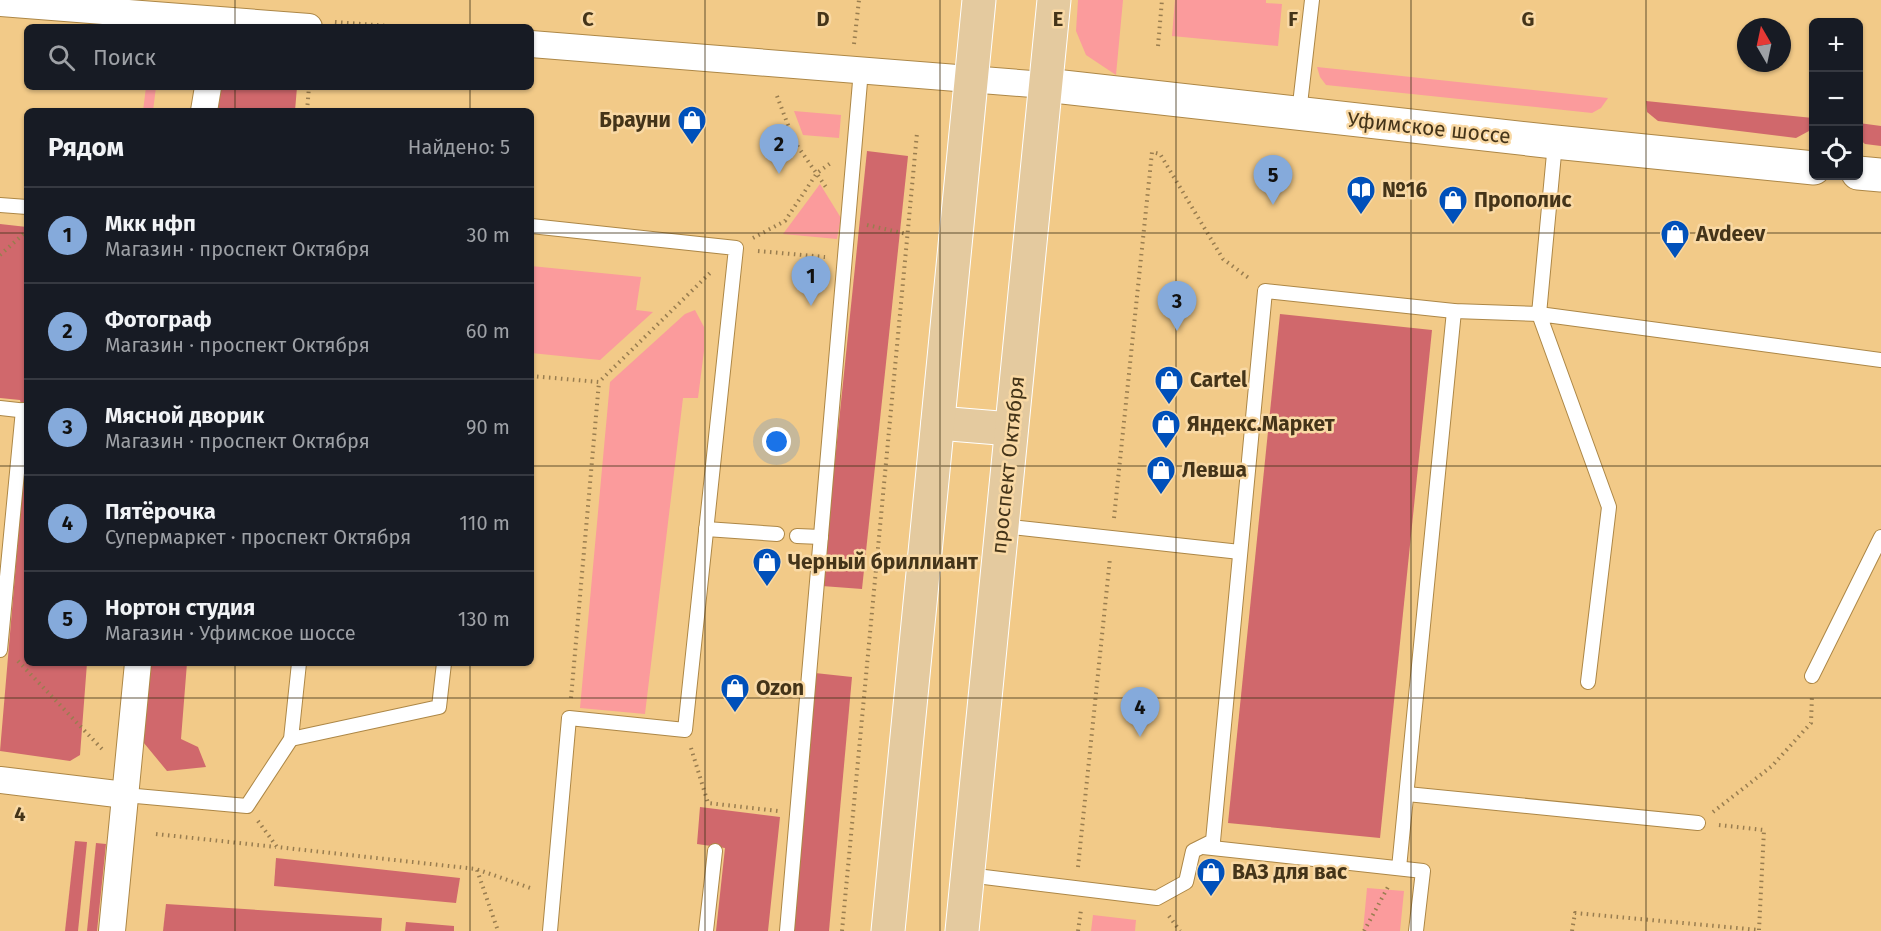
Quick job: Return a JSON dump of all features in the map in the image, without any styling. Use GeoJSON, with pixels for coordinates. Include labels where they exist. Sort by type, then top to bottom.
{"type":"FeatureCollection","features":[{"type":"Feature","properties":{"kind":"main road"},"geometry":{"type":"LineString","coordinates":[[888,931],[979,0]]}},
{"type":"Feature","properties":{"kind":"main road","name":"проспект Октября"},"geometry":{"type":"LineString","coordinates":[[962,931],[1054,0]]}},
{"type":"Feature","properties":{"kind":"main road","name":"Уфимское шоссе"},"geometry":{"type":"LineString","coordinates":[[1045,85],[1555,142],[1809,167]]}},
{"type":"Feature","properties":{"kind":"main road"},"geometry":{"type":"LineString","coordinates":[[1863,173],[1881,175]]}},
{"type":"Feature","properties":{"kind":"main road"},"geometry":{"type":"LineString","coordinates":[[938,423],[1011,429]]}},
{"type":"Feature","properties":{"kind":"street"},"geometry":{"type":"LineString","coordinates":[[0,3],[218,16],[284,24]]}},
{"type":"Feature","properties":{"kind":"street"},"geometry":{"type":"LineString","coordinates":[[534,44],[857,60],[971,78],[1045,85]]}},
{"type":"Feature","properties":{"kind":"street"},"geometry":{"type":"LineString","coordinates":[[204,108],[208,90]]}},
{"type":"Feature","properties":{"kind":"street"},"geometry":{"type":"LineString","coordinates":[[112,931],[138,666]]}},
{"type":"Feature","properties":{"kind":"street"},"geometry":{"type":"LineString","coordinates":[[0,780],[125,795]]}},
{"type":"Feature","properties":{"kind":"lane"},"geometry":{"type":"LineString","coordinates":[[1299,113],[1312,0]]}},
{"type":"Feature","properties":{"kind":"lane"},"geometry":{"type":"LineString","coordinates":[[787,931],[844,259],[857,60]]}},
{"type":"Feature","properties":{"kind":"lane"},"geometry":{"type":"LineString","coordinates":[[1555,142],[1539,314],[1610,507],[1588,682]]}},
{"type":"Feature","properties":{"kind":"lane"},"geometry":{"type":"LineString","coordinates":[[0,205],[24,207]]}},
{"type":"Feature","properties":{"kind":"lane"},"geometry":{"type":"LineString","coordinates":[[534,226],[736,248],[685,730],[569,718],[550,931]]}},
{"type":"Feature","properties":{"kind":"lane"},"geometry":{"type":"LineString","coordinates":[[968,875],[1157,898],[1186,882],[1192,850],[1213,842],[1265,291],[1454,311],[1539,314],[1881,360]]}},
{"type":"Feature","properties":{"kind":"lane"},"geometry":{"type":"LineString","coordinates":[[1399,868],[1454,311]]}},
{"type":"Feature","properties":{"kind":"lane"},"geometry":{"type":"LineString","coordinates":[[0,408],[24,410]]}},
{"type":"Feature","properties":{"kind":"lane"},"geometry":{"type":"LineString","coordinates":[[1,646],[24,420]]}},
{"type":"Feature","properties":{"kind":"lane"},"geometry":{"type":"LineString","coordinates":[[1002,526],[1240,552]]}},
{"type":"Feature","properties":{"kind":"lane"},"geometry":{"type":"LineString","coordinates":[[706,529],[777,534]]}},
{"type":"Feature","properties":{"kind":"lane"},"geometry":{"type":"LineString","coordinates":[[797,536],[821,537]]}},
{"type":"Feature","properties":{"kind":"lane"},"geometry":{"type":"LineString","coordinates":[[1812,676],[1881,537]]}},
{"type":"Feature","properties":{"kind":"lane"},"geometry":{"type":"LineString","coordinates":[[125,795],[247,806],[291,739],[299,666]]}},
{"type":"Feature","properties":{"kind":"lane"},"geometry":{"type":"LineString","coordinates":[[291,739],[439,707],[444,666]]}},
{"type":"Feature","properties":{"kind":"lane"},"geometry":{"type":"LineString","coordinates":[[1407,794],[1698,823]]}},
{"type":"Feature","properties":{"kind":"lane"},"geometry":{"type":"LineString","coordinates":[[1200,847],[1423,871],[1416,931]]}},
{"type":"Feature","properties":{"kind":"lane"},"geometry":{"type":"LineString","coordinates":[[706,931],[715,851]]}},
{"type":"Feature","properties":{"kind":"path"},"geometry":{"type":"LineString","coordinates":[[857,60],[859,0]]}},
{"type":"Feature","properties":{"kind":"path"},"geometry":{"type":"LineString","coordinates":[[1158,46],[1162,0]]}},
{"type":"Feature","properties":{"kind":"path"},"geometry":{"type":"LineString","coordinates":[[307,108],[309,90]]}},
{"type":"Feature","properties":{"kind":"path"},"geometry":{"type":"LineString","coordinates":[[842,931],[917,133]]}},
{"type":"Feature","properties":{"kind":"path"},"geometry":{"type":"LineString","coordinates":[[1152,152],[1160,153],[1223,258],[1265,291]]}},
{"type":"Feature","properties":{"kind":"path"},"geometry":{"type":"LineString","coordinates":[[0,255],[24,234]]}},
{"type":"Feature","properties":{"kind":"path"},"geometry":{"type":"LineString","coordinates":[[736,248],[844,259]]}},
{"type":"Feature","properties":{"kind":"path"},"geometry":{"type":"LineString","coordinates":[[569,718],[599,382]]}},
{"type":"Feature","properties":{"kind":"path"},"geometry":{"type":"LineString","coordinates":[[1,646],[102,749]]}},
{"type":"Feature","properties":{"kind":"path"},"geometry":{"type":"LineString","coordinates":[[1698,823],[1772,766],[1811,723],[1812,676]]}},
{"type":"Feature","properties":{"kind":"path"},"geometry":{"type":"LineString","coordinates":[[685,730],[708,803],[797,813]]}},
{"type":"Feature","properties":{"kind":"path"},"geometry":{"type":"LineString","coordinates":[[247,806],[277,847]]}},
{"type":"Feature","properties":{"kind":"path"},"geometry":{"type":"LineString","coordinates":[[1572,931],[1575,913],[1760,931],[1764,830],[1698,823]]}},
{"type":"Feature","properties":{"kind":"path"},"geometry":{"type":"LineString","coordinates":[[156,834],[476,869],[554,896]]}},
{"type":"Feature","properties":{"kind":"path"},"geometry":{"type":"LineString","coordinates":[[1364,931],[1399,868]]}},
{"type":"Feature","properties":{"kind":"path"},"geometry":{"type":"LineString","coordinates":[[476,869],[498,931]]}},
{"type":"Feature","properties":{"kind":"shaded area"},"geometry":{"type":"Polygon","coordinates":[[[1078,0],[1123,0],[1116,75],[1086,55],[1076,31],[1078,0]]]}},
{"type":"Feature","properties":{"kind":"shaded area"},"geometry":{"type":"Polygon","coordinates":[[[1175,0],[1266,0],[1266,3],[1282,4],[1278,46],[1172,36],[1175,0]]]}},
{"type":"Feature","properties":{"kind":"shaded area"},"geometry":{"type":"Polygon","coordinates":[[[1317,67],[1608,98],[1601,108],[1592,113],[1326,85],[1317,67]]]}},
{"type":"Feature","properties":{"kind":"shaded area"},"geometry":{"type":"Polygon","coordinates":[[[146,90],[156,90],[153,108],[143,108],[146,90]]]}},
{"type":"Feature","properties":{"kind":"shaded area"},"geometry":{"type":"Polygon","coordinates":[[[221,90],[297,90],[295,108],[218,108],[221,90]]]}},
{"type":"Feature","properties":{"kind":"shaded area"},"geometry":{"type":"Polygon","coordinates":[[[1646,101],[1809,118],[1809,131],[1796,138],[1658,121],[1647,112],[1646,101]]]}},
{"type":"Feature","properties":{"kind":"shaded area"},"geometry":{"type":"Polygon","coordinates":[[[794,111],[841,115],[839,138],[803,135],[794,111]]]}},
{"type":"Feature","properties":{"kind":"shaded area"},"geometry":{"type":"Polygon","coordinates":[[[1863,124],[1881,126],[1881,146],[1863,142],[1863,124]]]}},
{"type":"Feature","properties":{"kind":"shaded area"},"geometry":{"type":"Polygon","coordinates":[[[867,151],[908,156],[862,589],[822,586],[867,151]]]}},
{"type":"Feature","properties":{"kind":"shaded area"},"geometry":{"type":"Polygon","coordinates":[[[820,184],[841,218],[837,239],[783,234],[820,184]]]}},
{"type":"Feature","properties":{"kind":"shaded area"},"geometry":{"type":"Polygon","coordinates":[[[0,224],[24,227],[24,417],[20,400],[0,398],[0,224]]]}},
{"type":"Feature","properties":{"kind":"shaded area"},"geometry":{"type":"Polygon","coordinates":[[[534,266],[641,277],[636,310],[653,312],[600,360],[534,353],[534,266]]]}},
{"type":"Feature","properties":{"kind":"shaded area"},"geometry":{"type":"Polygon","coordinates":[[[695,310],[704,327],[704,351],[698,398],[683,398],[645,714],[580,708],[610,382],[685,314],[695,310]]]}},
{"type":"Feature","properties":{"kind":"shaded area"},"geometry":{"type":"Polygon","coordinates":[[[1280,314],[1432,330],[1380,838],[1228,823],[1280,314]]]}},
{"type":"Feature","properties":{"kind":"shaded area"},"geometry":{"type":"Polygon","coordinates":[[[24,469],[24,666],[87,666],[80,755],[70,761],[0,751],[24,469]]]}},
{"type":"Feature","properties":{"kind":"shaded area"},"geometry":{"type":"Polygon","coordinates":[[[147,666],[187,666],[181,739],[198,747],[206,767],[167,771],[139,737],[147,666]]]}},
{"type":"Feature","properties":{"kind":"shaded area"},"geometry":{"type":"Polygon","coordinates":[[[815,673],[852,677],[829,931],[793,931],[815,673]]]}},
{"type":"Feature","properties":{"kind":"shaded area"},"geometry":{"type":"Polygon","coordinates":[[[700,807],[780,817],[768,931],[716,931],[725,848],[697,844],[700,807]]]}},
{"type":"Feature","properties":{"kind":"shaded area"},"geometry":{"type":"Polygon","coordinates":[[[75,841],[87,842],[78,931],[65,931],[75,841]]]}},
{"type":"Feature","properties":{"kind":"shaded area"},"geometry":{"type":"Polygon","coordinates":[[[96,843],[106,844],[97,931],[87,931],[96,843]]]}},
{"type":"Feature","properties":{"kind":"shaded area"},"geometry":{"type":"Polygon","coordinates":[[[276,858],[460,878],[456,903],[274,886],[276,858]]]}},
{"type":"Feature","properties":{"kind":"shaded area"},"geometry":{"type":"Polygon","coordinates":[[[1367,888],[1404,891],[1400,931],[1363,931],[1367,888]]]}},
{"type":"Feature","properties":{"kind":"shaded area"},"geometry":{"type":"Polygon","coordinates":[[[166,904],[382,918],[381,931],[163,931],[166,904]]]}},
{"type":"Feature","properties":{"kind":"shaded area"},"geometry":{"type":"Polygon","coordinates":[[[1093,915],[1136,920],[1135,931],[1091,931],[1093,915]]]}},
{"type":"Feature","properties":{"kind":"shaded area"},"geometry":{"type":"Polygon","coordinates":[[[406,922],[454,926],[454,931],[405,931],[406,922]]]}},
{"type":"Feature","properties":{"kind":"place","name":"Брауни"},"geometry":{"type":"Point","coordinates":[692,146]}},
{"type":"Feature","properties":{"kind":"place","name":"Фотограф"},"geometry":{"type":"Point","coordinates":[779,174]}},
{"type":"Feature","properties":{"kind":"place","name":"Нортон студия"},"geometry":{"type":"Point","coordinates":[1273,205]}},
{"type":"Feature","properties":{"kind":"place","name":"№16"},"geometry":{"type":"Point","coordinates":[1361,216]}},
{"type":"Feature","properties":{"kind":"place","name":"Прополис"},"geometry":{"type":"Point","coordinates":[1453,226]}},
{"type":"Feature","properties":{"kind":"place","name":"Avdeev"},"geometry":{"type":"Point","coordinates":[1675,260]}},
{"type":"Feature","properties":{"kind":"place","name":"Мкк нфп"},"geometry":{"type":"Point","coordinates":[811,306]}},
{"type":"Feature","properties":{"kind":"place","name":"Мясной дворик"},"geometry":{"type":"Point","coordinates":[1177,331]}},
{"type":"Feature","properties":{"kind":"place","name":"Cartel"},"geometry":{"type":"Point","coordinates":[1169,406]}},
{"type":"Feature","properties":{"kind":"place","name":"Яндекс.Маркет"},"geometry":{"type":"Point","coordinates":[1166,450]}},
{"type":"Feature","properties":{"kind":"place","name":"Левша"},"geometry":{"type":"Point","coordinates":[1161,496]}},
{"type":"Feature","properties":{"kind":"place","name":"Черный бриллиант"},"geometry":{"type":"Point","coordinates":[767,588]}},
{"type":"Feature","properties":{"kind":"place","name":"Ozon"},"geometry":{"type":"Point","coordinates":[735,714]}},
{"type":"Feature","properties":{"kind":"place","name":"Пятёрочка"},"geometry":{"type":"Point","coordinates":[1140,737]}},
{"type":"Feature","properties":{"kind":"place","name":"ВАЗ для вас"},"geometry":{"type":"Point","coordinates":[1211,898]}}]}
